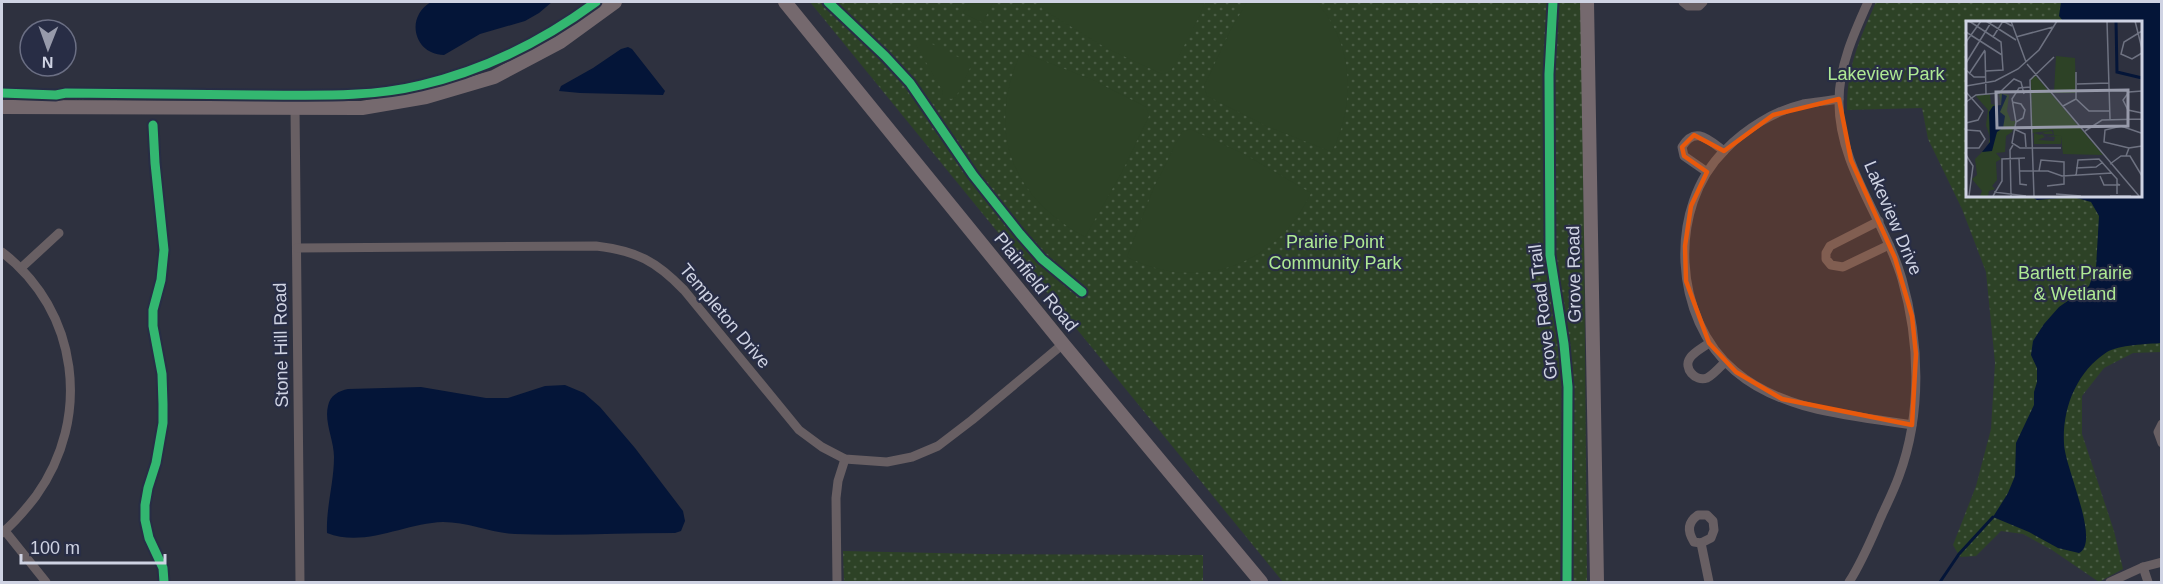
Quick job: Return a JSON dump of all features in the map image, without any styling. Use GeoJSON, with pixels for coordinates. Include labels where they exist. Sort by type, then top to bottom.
{"type":"FeatureCollection","features":[{"type":"Feature","properties":{"kind":"street"},"geometry":{"type":"LineString","coordinates":[[2,107],[362,108],[426,97],[494,77],[560,42],[615,2]]}},
{"type":"Feature","properties":{"kind":"street","name":"Plainfield Road"},"geometry":{"type":"LineString","coordinates":[[785,2],[1063,344],[1261,582]]}},
{"type":"Feature","properties":{"kind":"street","name":"Grove Road"},"geometry":{"type":"LineString","coordinates":[[1587,2],[1597,582]]}},
{"type":"Feature","properties":{"kind":"street"},"geometry":{"type":"LineString","coordinates":[[1683,2],[1688,6],[1700,6],[1703,2]]}},
{"type":"Feature","properties":{"kind":"street","name":"Lakeview Drive"},"geometry":{"type":"LineString","coordinates":[[1849,582],[1873,535],[1899,475],[1912,424],[1916,383],[1916,354],[1912,320],[1902,279],[1851,160],[1842,128],[1839,99],[1844,68],[1852,38],[1868,2]]}},
{"type":"Feature","properties":{"kind":"street"},"geometry":{"type":"LineString","coordinates":[[1839,99],[1802,104],[1773,115],[1744,133],[1724,151],[1707,172],[1691,206],[1685,246],[1686,281],[1694,310],[1709,343],[1725,362],[1753,384],[1782,399],[1813,408],[1912,424]]}},
{"type":"Feature","properties":{"kind":"street","name":"Stone Hill Road"},"geometry":{"type":"LineString","coordinates":[[295,108],[300,582]]}},
{"type":"Feature","properties":{"kind":"street"},"geometry":{"type":"LineString","coordinates":[[1707,172],[1684,156],[1682,147],[1686,139],[1694,135],[1703,136],[1724,151]]}},
{"type":"Feature","properties":{"kind":"street"},"geometry":{"type":"LineString","coordinates":[[1879,221],[1830,246],[1826,259],[1831,265],[1843,267],[1889,245]]}},
{"type":"Feature","properties":{"kind":"street"},"geometry":{"type":"LineString","coordinates":[[21,268],[59,233]]}},
{"type":"Feature","properties":{"kind":"street","name":"Templeton Drive"},"geometry":{"type":"LineString","coordinates":[[297,248],[596,246],[619,249],[642,257],[665,270],[684,290],[800,430],[822,447],[845,459],[886,462],[912,457],[938,446],[1063,344]]}},
{"type":"Feature","properties":{"kind":"street"},"geometry":{"type":"LineString","coordinates":[[2,252],[30,278],[49,309],[64,344],[70,376],[70,415],[62,450],[48,480],[29,506],[3,532],[46,582]]}},
{"type":"Feature","properties":{"kind":"street"},"geometry":{"type":"LineString","coordinates":[[1709,343],[1690,358],[1688,365],[1690,372],[1698,378],[1706,378],[1725,362]]}},
{"type":"Feature","properties":{"kind":"street"},"geometry":{"type":"LineString","coordinates":[[2162,424],[2158,432],[2162,444]]}},
{"type":"Feature","properties":{"kind":"street"},"geometry":{"type":"LineString","coordinates":[[837,582],[836,498],[845,459]]}},
{"type":"Feature","properties":{"kind":"street"},"geometry":{"type":"LineString","coordinates":[[1701,543],[1708,582]]}},
{"type":"Feature","properties":{"kind":"street"},"geometry":{"type":"LineString","coordinates":[[2110,582],[2143,567],[2162,562]]}},
{"type":"Feature","properties":{"kind":"street"},"geometry":{"type":"LineString","coordinates":[[2143,567],[2148,582]]}},
{"type":"Feature","properties":{"kind":"highlighted area"},"geometry":{"type":"Polygon","coordinates":[[[1839,99],[1851,160],[1895,258],[1912,316],[1916,354],[1912,425],[1782,399],[1736,372],[1709,343],[1686,281],[1685,246],[1691,206],[1707,172],[1684,156],[1682,147],[1694,135],[1724,151],[1773,115],[1839,99]]]}},
{"type":"Feature","properties":{"kind":"green space","name":"Prairie Point Community Park"},"geometry":{"type":"Polygon","coordinates":[[[810,2],[1582,2],[1587,582],[1283,582],[810,2]]]}},
{"type":"Feature","properties":{"kind":"green space"},"geometry":{"type":"Polygon","coordinates":[[[969,2],[993,2],[983,23],[963,13],[969,2]]]}},
{"type":"Feature","properties":{"kind":"green space"},"geometry":{"type":"Polygon","coordinates":[[[1045,2],[1205,2],[1171,71],[1162,74],[1106,48],[1042,9],[1045,2]]]}},
{"type":"Feature","properties":{"kind":"green space"},"geometry":{"type":"Polygon","coordinates":[[[1247,2],[1316,2],[1329,18],[1344,55],[1348,94],[1340,133],[1332,152],[1266,126],[1207,96],[1204,86],[1230,31],[1247,2]]]}},
{"type":"Feature","properties":{"kind":"green space","name":"Bartlett Prairie & Wetland"},"geometry":{"type":"Polygon","coordinates":[[[1876,2],[2161,2],[2161,352],[2133,353],[2104,368],[2082,396],[2082,434],[2114,531],[2123,569],[2099,582],[2052,550],[2023,534],[2001,531],[1976,556],[1960,557],[1953,545],[1976,486],[1991,429],[1995,363],[1986,272],[1962,209],[1928,139],[1922,108],[1847,110],[1849,80],[1859,42],[1876,2]]]}},
{"type":"Feature","properties":{"kind":"green space"},"geometry":{"type":"Polygon","coordinates":[[[920,38],[970,63],[971,66],[956,97],[951,99],[943,95],[915,43],[920,38]]]}},
{"type":"Feature","properties":{"kind":"green space"},"geometry":{"type":"Polygon","coordinates":[[[1021,52],[1093,80],[1146,107],[1149,116],[1122,172],[1085,237],[1059,220],[1038,202],[1023,181],[1012,158],[1006,134],[1006,108],[1011,81],[1021,52]]]}},
{"type":"Feature","properties":{"kind":"green space"},"geometry":{"type":"Polygon","coordinates":[[[2,95],[287,97],[282,101],[2,99],[2,95]]]}},
{"type":"Feature","properties":{"kind":"green space"},"geometry":{"type":"Polygon","coordinates":[[[1190,129],[1246,155],[1311,193],[1296,218],[1278,239],[1256,255],[1233,266],[1208,272],[1181,272],[1154,268],[1127,257],[1154,187],[1182,132],[1190,129]]]}},
{"type":"Feature","properties":{"kind":"green space"},"geometry":{"type":"Polygon","coordinates":[[[843,551],[1203,555],[1203,582],[844,582],[843,551]]]}},
{"type":"Feature","properties":{"kind":"water"},"geometry":{"type":"Polygon","coordinates":[[[431,2],[552,2],[525,21],[480,34],[444,55],[426,49],[416,34],[418,17],[431,2]]]}},
{"type":"Feature","properties":{"kind":"water"},"geometry":{"type":"Polygon","coordinates":[[[2061,2],[2162,2],[2161,343],[2125,346],[2107,352],[2087,370],[2073,392],[2066,418],[2064,444],[2084,520],[2085,546],[2079,553],[2058,548],[2029,532],[1993,517],[2008,493],[2015,476],[2016,443],[2034,405],[2037,368],[2031,355],[2033,341],[2059,307],[2089,286],[2096,268],[2099,216],[2091,202],[2073,197],[2037,200],[2031,196],[2142,196],[2142,21],[2063,21],[2059,16],[2061,2]]]}},
{"type":"Feature","properties":{"kind":"water"},"geometry":{"type":"Polygon","coordinates":[[[628,47],[665,91],[663,95],[559,91],[561,86],[628,47]]]}},
{"type":"Feature","properties":{"kind":"water"},"geometry":{"type":"Polygon","coordinates":[[[565,385],[584,393],[600,407],[635,448],[683,511],[685,521],[681,531],[575,535],[515,534],[443,522],[356,538],[327,533],[334,457],[327,412],[329,402],[335,394],[348,389],[421,387],[486,398],[508,398],[545,386],[565,385]]]}},
{"type":"Feature","properties":{"kind":"waterway"},"geometry":{"type":"LineString","coordinates":[[1940,582],[1959,554],[1993,517]]}},
{"type":"Feature","properties":{"kind":"cycle path"},"geometry":{"type":"LineString","coordinates":[[2,93],[319,95],[360,94],[401,89],[445,79],[491,62],[534,41],[596,2]]}},
{"type":"Feature","properties":{"kind":"cycle path"},"geometry":{"type":"LineString","coordinates":[[828,2],[910,83],[973,175],[1020,234],[1042,259],[1082,292]]}},
{"type":"Feature","properties":{"kind":"cycle path","name":"Grove Road Trail"},"geometry":{"type":"LineString","coordinates":[[1553,2],[1549,74],[1550,255],[1564,344],[1568,387],[1567,582]]}},
{"type":"Feature","properties":{"kind":"cycle path"},"geometry":{"type":"LineString","coordinates":[[153,125],[164,250],[161,280],[153,310],[153,326],[162,374],[163,423],[156,463],[148,488],[145,520],[149,538],[163,568],[164,582]]}},
{"type":"Feature","properties":{"kind":"park label","name":"Lakeview Park"},"geometry":{"type":"Point","coordinates":[1886,74]}}]}
